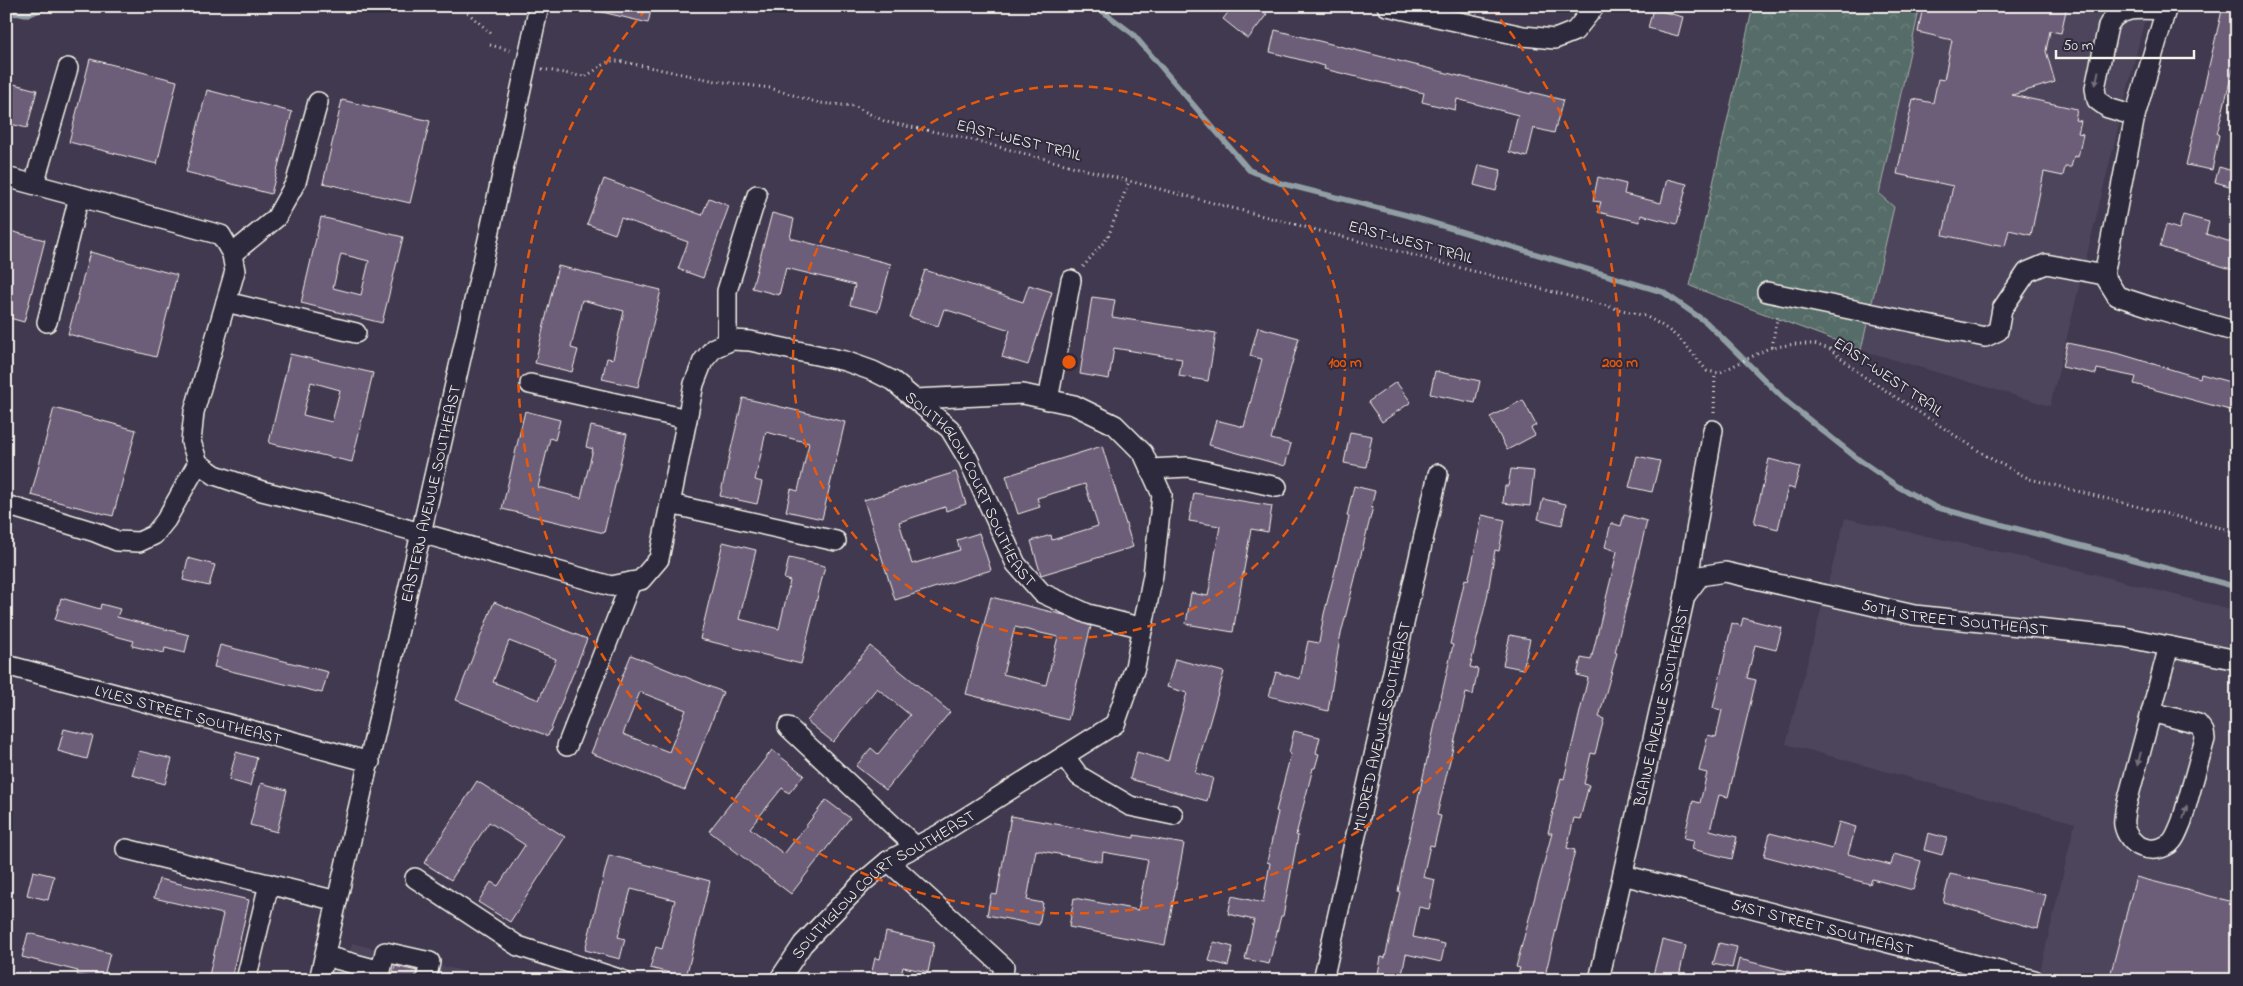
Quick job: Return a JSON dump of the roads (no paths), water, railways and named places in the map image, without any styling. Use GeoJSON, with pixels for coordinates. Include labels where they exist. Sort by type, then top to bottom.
{"type":"FeatureCollection","features":[{"type":"Feature","properties":{"kind":"street","name":"EASTERN AVENUE SOUTHEAST"},"geometry":{"type":"LineString","coordinates":[[319,980],[370,762],[539,6]]}},
{"type":"Feature","properties":{"kind":"street"},"geometry":{"type":"LineString","coordinates":[[1387,6],[1523,36],[1555,39],[1575,31],[1595,6]]}},
{"type":"Feature","properties":{"kind":"street"},"geometry":{"type":"LineString","coordinates":[[2135,116],[2108,108],[2097,100],[2095,88],[2108,26],[2112,18],[2120,12],[2166,8],[2135,116],[2104,275],[2117,296],[2237,332]]}},
{"type":"Feature","properties":{"kind":"street"},"geometry":{"type":"LineString","coordinates":[[34,184],[68,68]]}},
{"type":"Feature","properties":{"kind":"street"},"geometry":{"type":"LineString","coordinates":[[232,254],[276,218],[284,204],[296,182],[318,102]]}},
{"type":"Feature","properties":{"kind":"street"},"geometry":{"type":"LineString","coordinates":[[6,177],[221,235],[232,254],[235,271],[194,412],[191,442],[198,463],[215,474],[262,491],[611,586],[641,580],[659,560],[694,384],[703,361],[714,348],[732,340],[750,341],[845,362],[873,371],[893,381],[914,399]]}},
{"type":"Feature","properties":{"kind":"street"},"geometry":{"type":"LineString","coordinates":[[47,322],[79,196]]}},
{"type":"Feature","properties":{"kind":"street"},"geometry":{"type":"LineString","coordinates":[[727,342],[727,291],[757,196]]}},
{"type":"Feature","properties":{"kind":"street"},"geometry":{"type":"LineString","coordinates":[[1774,293],[1985,337],[1998,330],[2002,309],[2027,272],[2046,264],[2104,275]]}},
{"type":"Feature","properties":{"kind":"street"},"geometry":{"type":"LineString","coordinates":[[1048,400],[1071,280]]}},
{"type":"Feature","properties":{"kind":"street"},"geometry":{"type":"LineString","coordinates":[[226,302],[356,334]]}},
{"type":"Feature","properties":{"kind":"street"},"geometry":{"type":"LineString","coordinates":[[530,384],[687,419]]}},
{"type":"Feature","properties":{"kind":"street","name":"SOUTHGLOW COURT SOUTHEAST"},"geometry":{"type":"LineString","coordinates":[[778,980],[802,944],[863,882],[888,861],[938,835],[1115,724],[1135,668],[1153,575],[1162,495],[1143,453],[1116,425],[1074,405],[1023,394],[914,399]]}},
{"type":"Feature","properties":{"kind":"street","name":"SOUTHGLOW COURT SOUTHEAST"},"geometry":{"type":"LineString","coordinates":[[914,399],[950,429],[968,459],[1016,564],[1042,593],[1088,614],[1143,628]]}},
{"type":"Feature","properties":{"kind":"street","name":"BLAINE AVENUE SOUTHEAST"},"geometry":{"type":"LineString","coordinates":[[1599,980],[1685,596],[1713,430]]}},
{"type":"Feature","properties":{"kind":"street"},"geometry":{"type":"LineString","coordinates":[[6,505],[95,532],[117,541],[139,542],[154,535],[166,520],[198,463]]}},
{"type":"Feature","properties":{"kind":"street"},"geometry":{"type":"LineString","coordinates":[[1150,469],[1188,466],[1277,487]]}},
{"type":"Feature","properties":{"kind":"street","name":"MILDRED AVENUE SOUTHEAST"},"geometry":{"type":"LineString","coordinates":[[1323,980],[1438,474]]}},
{"type":"Feature","properties":{"kind":"street"},"geometry":{"type":"LineString","coordinates":[[670,504],[836,541]]}},
{"type":"Feature","properties":{"kind":"street","name":"50TH STREET SOUTHEAST"},"geometry":{"type":"LineString","coordinates":[[1685,596],[1700,576],[1725,572],[1914,615],[2124,637],[2237,660]]}},
{"type":"Feature","properties":{"kind":"street"},"geometry":{"type":"LineString","coordinates":[[567,746],[631,582]]}},
{"type":"Feature","properties":{"kind":"street"},"geometry":{"type":"LineString","coordinates":[[2151,712],[2198,724],[2204,732],[2205,739],[2177,833],[2170,844],[2158,849],[2146,849],[2134,844],[2127,834],[2124,824],[2125,810],[2151,712],[2169,646]]}},
{"type":"Feature","properties":{"kind":"street","name":"LYLES STREET SOUTHEAST"},"geometry":{"type":"LineString","coordinates":[[6,665],[370,762]]}},
{"type":"Feature","properties":{"kind":"street"},"geometry":{"type":"LineString","coordinates":[[788,727],[916,847]]}},
{"type":"Feature","properties":{"kind":"street"},"geometry":{"type":"LineString","coordinates":[[1065,757],[1079,776],[1130,806],[1173,815]]}},
{"type":"Feature","properties":{"kind":"street"},"geometry":{"type":"LineString","coordinates":[[126,849],[338,901]]}},
{"type":"Feature","properties":{"kind":"street"},"geometry":{"type":"LineString","coordinates":[[888,861],[1004,966],[1002,980]]}},
{"type":"Feature","properties":{"kind":"street","name":"51ST STREET SOUTHEAST"},"geometry":{"type":"LineString","coordinates":[[1622,874],[2029,978]]}},
{"type":"Feature","properties":{"kind":"street"},"geometry":{"type":"LineString","coordinates":[[415,878],[518,946],[622,980]]}},
{"type":"Feature","properties":{"kind":"street"},"geometry":{"type":"LineString","coordinates":[[246,980],[269,884]]}},
{"type":"Feature","properties":{"kind":"street"},"geometry":{"type":"LineString","coordinates":[[324,956],[380,975],[386,952],[430,962],[426,980]]}},
{"type":"Feature","properties":{"kind":"waterway"},"geometry":{"type":"LineString","coordinates":[[6,13],[30,14],[48,6]]}},
{"type":"Feature","properties":{"kind":"waterway"},"geometry":{"type":"LineString","coordinates":[[1088,6],[1101,10],[1133,34],[1249,170],[1280,183],[1406,215],[1663,292],[1706,322],[1787,402],[1858,459],[1897,486],[1935,507],[2237,587]]}}]}
